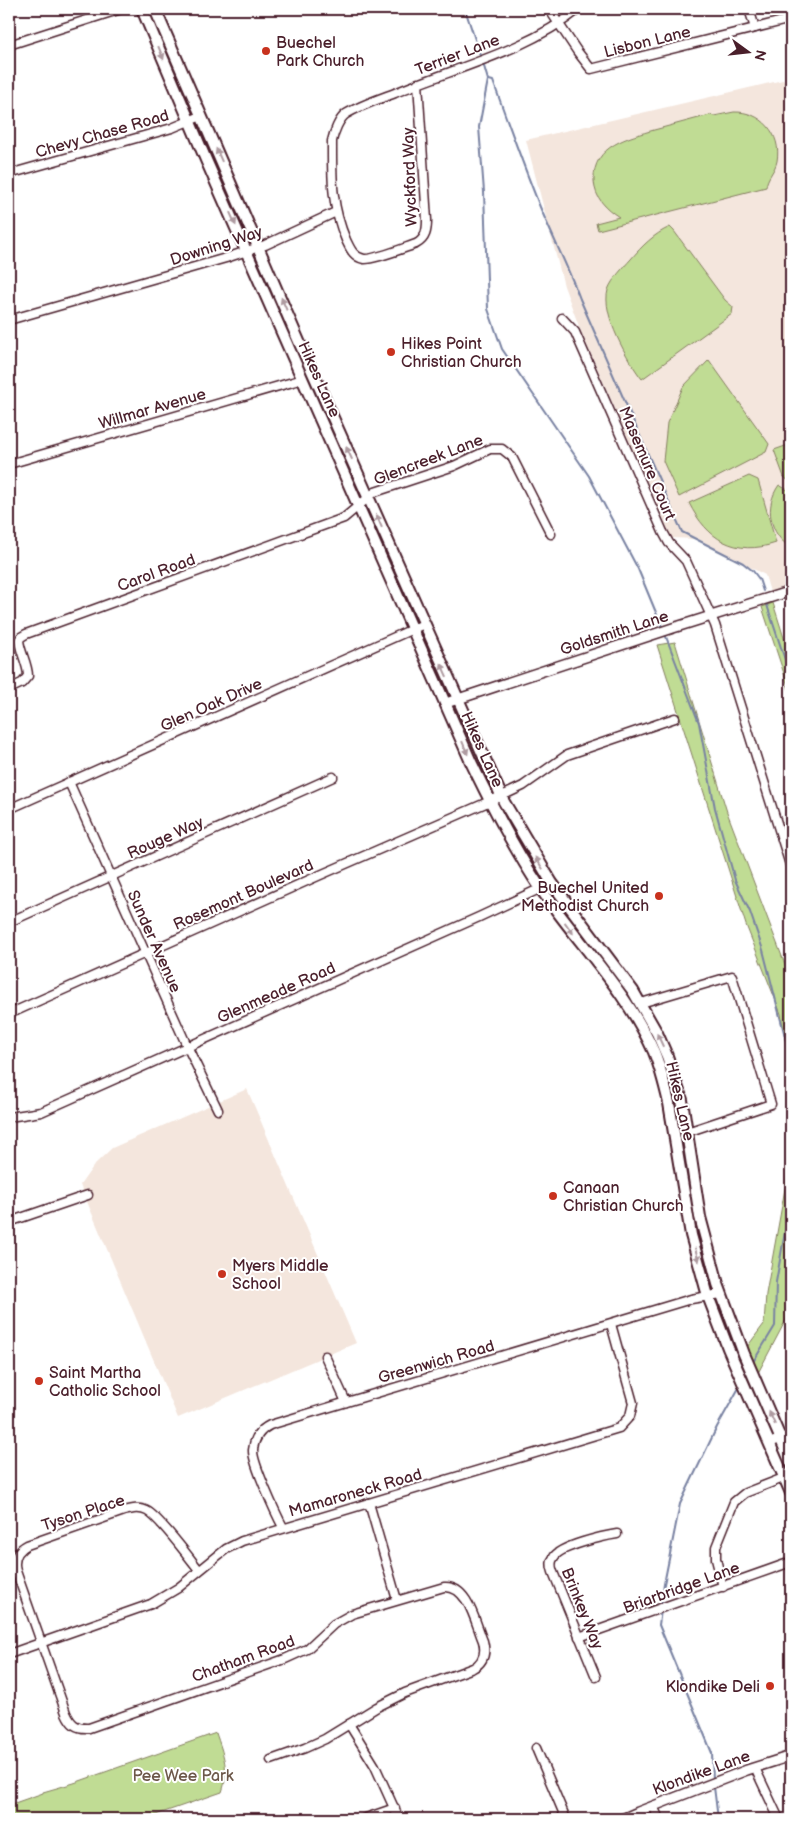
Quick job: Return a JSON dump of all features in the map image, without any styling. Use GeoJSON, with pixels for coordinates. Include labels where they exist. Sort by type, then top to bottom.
{"type":"FeatureCollection","features":[{"type":"Feature","properties":{"kind":"main road","name":"Hikes Lane"},"geometry":{"type":"LineString","coordinates":[[142,9],[412,630],[489,800],[541,888],[618,992],[642,1029],[654,1052],[669,1103],[691,1235],[708,1296],[770,1443],[788,1476],[791,1493]]}},
{"type":"Feature","properties":{"kind":"main road","name":"Hikes Lane"},"geometry":{"type":"LineString","coordinates":[[155,9],[301,346],[501,796],[518,829],[552,882],[617,968],[641,1003],[657,1033],[676,1078],[682,1100],[700,1217],[721,1294],[744,1354],[791,1462]]}},
{"type":"Feature","properties":{"kind":"street"},"geometry":{"type":"LineString","coordinates":[[9,45],[121,9]]}},
{"type":"Feature","properties":{"kind":"street"},"geometry":{"type":"LineString","coordinates":[[549,9],[559,24]]}},
{"type":"Feature","properties":{"kind":"street","name":"Terrier Lane"},"geometry":{"type":"LineString","coordinates":[[336,212],[332,141],[334,133],[346,114],[418,83],[523,44],[559,24],[579,9]]}},
{"type":"Feature","properties":{"kind":"street"},"geometry":{"type":"LineString","coordinates":[[749,9],[755,28]]}},
{"type":"Feature","properties":{"kind":"street","name":"Lisbon Lane"},"geometry":{"type":"LineString","coordinates":[[559,24],[591,69],[791,19]]}},
{"type":"Feature","properties":{"kind":"street","name":"Wyckford Way"},"geometry":{"type":"LineString","coordinates":[[336,212],[351,249],[360,258],[369,259],[416,244],[426,234],[427,220],[418,83]]}},
{"type":"Feature","properties":{"kind":"street","name":"Chevy Chase Road"},"geometry":{"type":"LineString","coordinates":[[9,174],[190,122],[202,116]]}},
{"type":"Feature","properties":{"kind":"street","name":"Downing Way"},"geometry":{"type":"LineString","coordinates":[[9,320],[226,258],[259,246],[336,212]]}},
{"type":"Feature","properties":{"kind":"street","name":"Masemure Court"},"geometry":{"type":"LineString","coordinates":[[562,318],[575,332],[663,532],[669,544],[686,561],[711,617],[791,868]]}},
{"type":"Feature","properties":{"kind":"street","name":"Willmar Avenue"},"geometry":{"type":"LineString","coordinates":[[9,464],[303,379]]}},
{"type":"Feature","properties":{"kind":"street","name":"Glencreek Lane"},"geometry":{"type":"LineString","coordinates":[[359,506],[375,492],[454,466],[490,449],[502,449],[508,453],[516,464],[551,534]]}},
{"type":"Feature","properties":{"kind":"street","name":"Carol Road"},"geometry":{"type":"LineString","coordinates":[[9,689],[22,683],[28,676],[28,669],[19,648],[18,640],[26,634],[344,518],[359,506]]}},
{"type":"Feature","properties":{"kind":"street","name":"Goldsmith Lane"},"geometry":{"type":"LineString","coordinates":[[446,703],[791,591]]}},
{"type":"Feature","properties":{"kind":"street","name":"Glen Oak Drive"},"geometry":{"type":"LineString","coordinates":[[9,809],[424,624]]}},
{"type":"Feature","properties":{"kind":"street","name":"Rosemont Boulevard"},"geometry":{"type":"LineString","coordinates":[[9,1014],[523,786],[567,755],[674,718]]}},
{"type":"Feature","properties":{"kind":"street","name":"Rouge Way"},"geometry":{"type":"LineString","coordinates":[[9,922],[333,778]]}},
{"type":"Feature","properties":{"kind":"street","name":"Sunder Avenue"},"geometry":{"type":"LineString","coordinates":[[69,782],[187,1046],[218,1110]]}},
{"type":"Feature","properties":{"kind":"street","name":"Glenmeade Road"},"geometry":{"type":"LineString","coordinates":[[9,1116],[46,1110],[552,882]]}},
{"type":"Feature","properties":{"kind":"street"},"geometry":{"type":"LineString","coordinates":[[641,1003],[732,976],[771,1104],[687,1132]]}},
{"type":"Feature","properties":{"kind":"street"},"geometry":{"type":"LineString","coordinates":[[9,1222],[88,1195]]}},
{"type":"Feature","properties":{"kind":"street","name":"Greenwich Road"},"geometry":{"type":"LineString","coordinates":[[283,1527],[253,1457],[256,1436],[270,1425],[691,1299],[721,1294]]}},
{"type":"Feature","properties":{"kind":"street","name":"Mamaroneck Road"},"geometry":{"type":"LineString","coordinates":[[9,1654],[151,1604],[178,1588],[232,1545],[283,1527],[612,1431],[624,1425],[630,1416],[633,1403],[611,1324]]}},
{"type":"Feature","properties":{"kind":"street"},"geometry":{"type":"LineString","coordinates":[[325,1356],[346,1402]]}},
{"type":"Feature","properties":{"kind":"street"},"geometry":{"type":"LineString","coordinates":[[770,1443],[791,1434]]}},
{"type":"Feature","properties":{"kind":"street"},"geometry":{"type":"LineString","coordinates":[[723,1586],[717,1565],[716,1553],[718,1539],[734,1502],[743,1494],[788,1476]]}},
{"type":"Feature","properties":{"kind":"street"},"geometry":{"type":"LineString","coordinates":[[369,1503],[397,1600]]}},
{"type":"Feature","properties":{"kind":"street","name":"Tyson Place"},"geometry":{"type":"LineString","coordinates":[[41,1643],[14,1566],[17,1553],[27,1545],[124,1511],[143,1510],[154,1515],[199,1570]]}},
{"type":"Feature","properties":{"kind":"street","name":"Brinkey Way"},"geometry":{"type":"LineString","coordinates":[[596,1677],[553,1572],[552,1561],[554,1556],[562,1550],[608,1535],[617,1534]]}},
{"type":"Feature","properties":{"kind":"street","name":"Briarbridge Lane"},"geometry":{"type":"LineString","coordinates":[[579,1637],[791,1562]]}},
{"type":"Feature","properties":{"kind":"street","name":"Chatham Road"},"geometry":{"type":"LineString","coordinates":[[41,1643],[69,1720],[77,1727],[88,1728],[301,1652],[314,1644],[334,1624],[357,1612],[444,1586],[458,1590],[466,1600],[483,1640],[485,1647],[484,1657],[480,1663],[473,1668],[405,1693],[377,1707],[330,1736],[305,1748],[271,1760]]}},
{"type":"Feature","properties":{"kind":"street"},"geometry":{"type":"LineString","coordinates":[[349,1724],[375,1766],[399,1819]]}},
{"type":"Feature","properties":{"kind":"street"},"geometry":{"type":"LineString","coordinates":[[536,1748],[566,1819]]}},
{"type":"Feature","properties":{"kind":"street","name":"Klondike Lane"},"geometry":{"type":"LineString","coordinates":[[622,1819],[714,1783],[791,1756]]}},
{"type":"Feature","properties":{"kind":"street"},"geometry":{"type":"LineString","coordinates":[[755,1768],[779,1819]]}},
{"type":"Feature","properties":{"kind":"street"},"geometry":{"type":"LineString","coordinates":[[653,1806],[659,1819]]}},
{"type":"Feature","properties":{"kind":"street"},"geometry":{"type":"LineString","coordinates":[[363,1819],[395,1808]]}},
{"type":"Feature","properties":{"kind":"shaded area"},"geometry":{"type":"Polygon","coordinates":[[[791,78],[791,584],[770,592],[765,575],[696,539],[672,538],[580,329],[564,286],[526,140],[791,78]]]}},
{"type":"Feature","properties":{"kind":"shaded area","name":"Myers Middle School"},"geometry":{"type":"Polygon","coordinates":[[[247,1089],[356,1343],[178,1418],[80,1185],[95,1164],[112,1148],[247,1089]]]}},
{"type":"Feature","properties":{"kind":"green space"},"geometry":{"type":"Polygon","coordinates":[[[734,112],[753,115],[768,126],[773,133],[778,151],[777,161],[766,187],[598,230],[596,223],[619,217],[609,210],[596,193],[595,169],[599,159],[606,151],[624,140],[644,133],[710,115],[734,112]]]}},
{"type":"Feature","properties":{"kind":"green space"},"geometry":{"type":"Polygon","coordinates":[[[670,227],[725,300],[733,307],[732,314],[642,379],[623,349],[612,324],[608,312],[608,290],[618,274],[639,250],[654,237],[670,227]]]}},
{"type":"Feature","properties":{"kind":"green space"},"geometry":{"type":"Polygon","coordinates":[[[709,360],[769,444],[766,452],[679,497],[663,461],[667,423],[683,387],[709,360]]]}},
{"type":"Feature","properties":{"kind":"green space"},"geometry":{"type":"Polygon","coordinates":[[[791,444],[791,483],[784,477],[774,450],[791,444]]]}},
{"type":"Feature","properties":{"kind":"green space"},"geometry":{"type":"Polygon","coordinates":[[[749,476],[758,480],[776,543],[748,548],[724,542],[704,526],[689,503],[749,476]]]}},
{"type":"Feature","properties":{"kind":"green space"},"geometry":{"type":"Polygon","coordinates":[[[779,485],[791,492],[791,548],[778,535],[771,519],[771,502],[779,485]]]}},
{"type":"Feature","properties":{"kind":"green space"},"geometry":{"type":"Polygon","coordinates":[[[773,603],[791,660],[791,695],[762,607],[773,603]]]}},
{"type":"Feature","properties":{"kind":"green space"},"geometry":{"type":"Polygon","coordinates":[[[675,642],[727,812],[791,980],[791,1076],[781,1014],[746,925],[657,645],[675,642]]]}},
{"type":"Feature","properties":{"kind":"green space"},"geometry":{"type":"Polygon","coordinates":[[[791,1125],[791,1294],[788,1316],[758,1373],[747,1347],[764,1324],[766,1294],[786,1183],[791,1125]]]}},
{"type":"Feature","properties":{"kind":"green space","name":"Pee Wee Park"},"geometry":{"type":"Polygon","coordinates":[[[216,1733],[225,1769],[222,1792],[144,1819],[9,1819],[9,1805],[216,1733]]]}},
{"type":"Feature","properties":{"kind":"waterway"},"geometry":{"type":"LineString","coordinates":[[465,9],[481,58]]}},
{"type":"Feature","properties":{"kind":"waterway"},"geometry":{"type":"LineString","coordinates":[[483,63],[488,80],[479,127],[484,192],[488,309],[502,349],[589,476],[638,569],[662,627]]}},
{"type":"Feature","properties":{"kind":"waterway"},"geometry":{"type":"LineString","coordinates":[[489,80],[493,81],[540,207],[682,532],[743,563],[759,579],[763,591]]}},
{"type":"Feature","properties":{"kind":"waterway"},"geometry":{"type":"LineString","coordinates":[[767,605],[791,678]]}},
{"type":"Feature","properties":{"kind":"waterway"},"geometry":{"type":"LineString","coordinates":[[665,634],[699,723],[715,808],[735,880],[750,912],[763,950],[791,1060]]}},
{"type":"Feature","properties":{"kind":"waterway"},"geometry":{"type":"LineString","coordinates":[[753,1362],[775,1326],[776,1282],[791,1199]]}},
{"type":"Feature","properties":{"kind":"waterway"},"geometry":{"type":"LineString","coordinates":[[661,1605],[680,1504],[717,1427],[740,1386]]}},
{"type":"Feature","properties":{"kind":"waterway"},"geometry":{"type":"LineString","coordinates":[[661,1610],[659,1625],[712,1753],[713,1780]]}},
{"type":"Feature","properties":{"kind":"waterway"},"geometry":{"type":"LineString","coordinates":[[714,1787],[718,1819]]}},
{"type":"Feature","properties":{"kind":"place","name":"Buechel Park Church"},"geometry":{"type":"Point","coordinates":[266,51]}},
{"type":"Feature","properties":{"kind":"place","name":"Hikes Point Christian Church"},"geometry":{"type":"Point","coordinates":[391,352]}},
{"type":"Feature","properties":{"kind":"place","name":"Buechel United Methodist Church"},"geometry":{"type":"Point","coordinates":[659,896]}},
{"type":"Feature","properties":{"kind":"place","name":"Canaan Christian Church"},"geometry":{"type":"Point","coordinates":[553,1196]}},
{"type":"Feature","properties":{"kind":"place","name":"Myers Middle School"},"geometry":{"type":"Point","coordinates":[222,1274]}},
{"type":"Feature","properties":{"kind":"place","name":"Saint Martha Catholic School"},"geometry":{"type":"Point","coordinates":[39,1381]}},
{"type":"Feature","properties":{"kind":"place","name":"Klondike Deli"},"geometry":{"type":"Point","coordinates":[770,1686]}}]}
